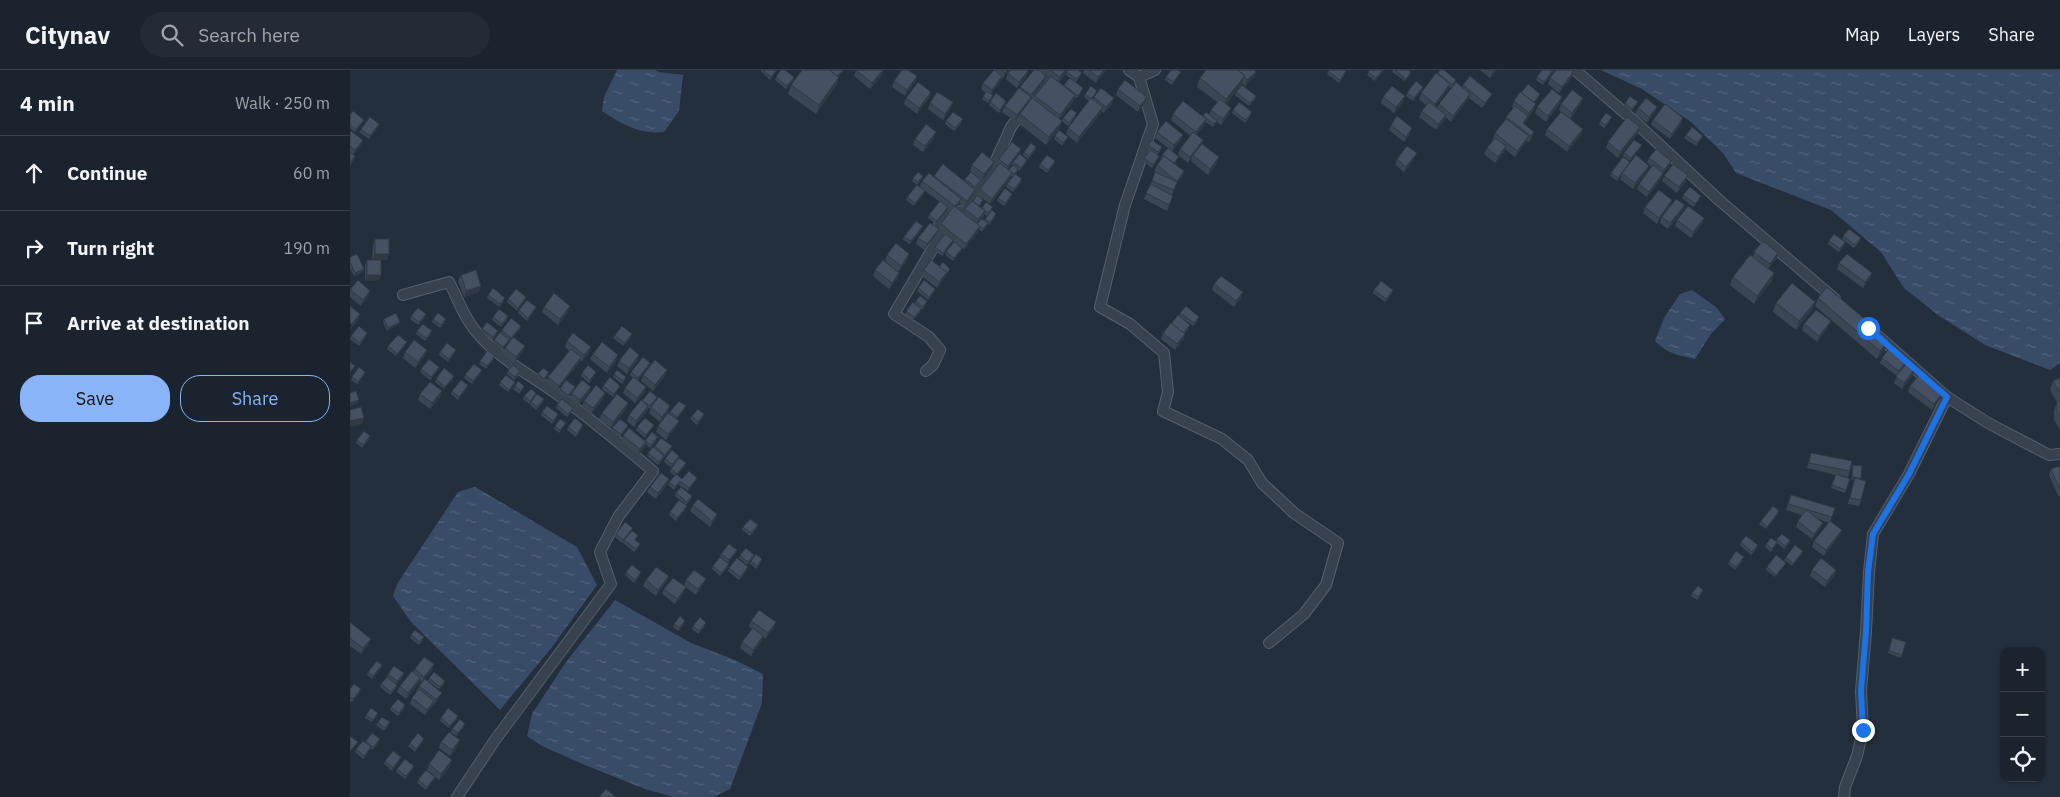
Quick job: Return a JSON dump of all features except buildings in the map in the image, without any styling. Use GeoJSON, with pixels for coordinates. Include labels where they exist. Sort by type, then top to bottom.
{"type":"FeatureCollection","features":[{"type":"Feature","properties":{"kind":"street"},"geometry":{"type":"LineString","coordinates":[[926,371],[933,365],[940,350],[929,337],[894,314],[940,236],[936,230],[949,212],[964,212],[991,171],[1011,127],[1041,91],[1046,82],[1044,75],[1048,70]]}},
{"type":"Feature","properties":{"kind":"street"},"geometry":{"type":"LineString","coordinates":[[1129,70],[1139,77],[1153,124],[1125,205],[1100,307],[1130,324],[1164,353],[1168,392],[1163,411],[1222,439],[1248,460],[1262,483],[1294,512],[1338,543],[1326,585],[1304,614],[1269,643]]}},
{"type":"Feature","properties":{"kind":"street"},"geometry":{"type":"LineString","coordinates":[[1139,77],[1155,70]]}},
{"type":"Feature","properties":{"kind":"street"},"geometry":{"type":"LineString","coordinates":[[1575,70],[1633,120],[1713,194],[1846,309]]}},
{"type":"Feature","properties":{"kind":"street"},"geometry":{"type":"LineString","coordinates":[[403,295],[449,282],[466,316],[478,334],[492,348],[520,371],[574,407],[653,472],[618,517],[600,552],[611,584],[495,740],[457,797]]}},
{"type":"Feature","properties":{"kind":"street"},"geometry":{"type":"LineString","coordinates":[[1868,328],[1947,397],[1988,424],[2049,455],[2060,454]]}},
{"type":"Feature","properties":{"kind":"street"},"geometry":{"type":"LineString","coordinates":[[1844,797],[1845,787],[1857,756],[1863,730],[1861,691],[1866,632],[1868,572],[1873,534],[1909,474],[1947,397]]}},
{"type":"Feature","properties":{"kind":"water"},"geometry":{"type":"Polygon","coordinates":[[[617,70],[655,70],[683,75],[679,111],[664,132],[647,132],[632,128],[602,111],[604,97],[617,70]]]}},
{"type":"Feature","properties":{"kind":"water"},"geometry":{"type":"Polygon","coordinates":[[[1601,70],[2060,70],[2060,363],[2050,370],[1985,345],[1938,315],[1904,288],[1881,252],[1831,210],[1736,173],[1723,153],[1691,122],[1642,89],[1601,70]]]}},
{"type":"Feature","properties":{"kind":"water"},"geometry":{"type":"Polygon","coordinates":[[[1692,290],[1716,307],[1725,319],[1711,334],[1695,359],[1669,351],[1655,341],[1664,318],[1680,294],[1692,290]]]}},
{"type":"Feature","properties":{"kind":"water"},"geometry":{"type":"Polygon","coordinates":[[[475,487],[577,547],[597,585],[552,647],[500,710],[411,622],[393,596],[397,584],[458,492],[475,487]]]}},
{"type":"Feature","properties":{"kind":"water"},"geometry":{"type":"Polygon","coordinates":[[[615,600],[691,643],[735,660],[763,674],[762,703],[730,789],[714,797],[674,797],[645,789],[585,765],[542,746],[527,736],[532,714],[566,662],[615,600]]]}},
{"type":"Feature","properties":{"kind":"route"},"geometry":{"type":"LineString","coordinates":[[1863,730],[1861,691],[1866,632],[1868,572],[1873,534],[1909,474],[1947,397],[1868,328]]}}]}
